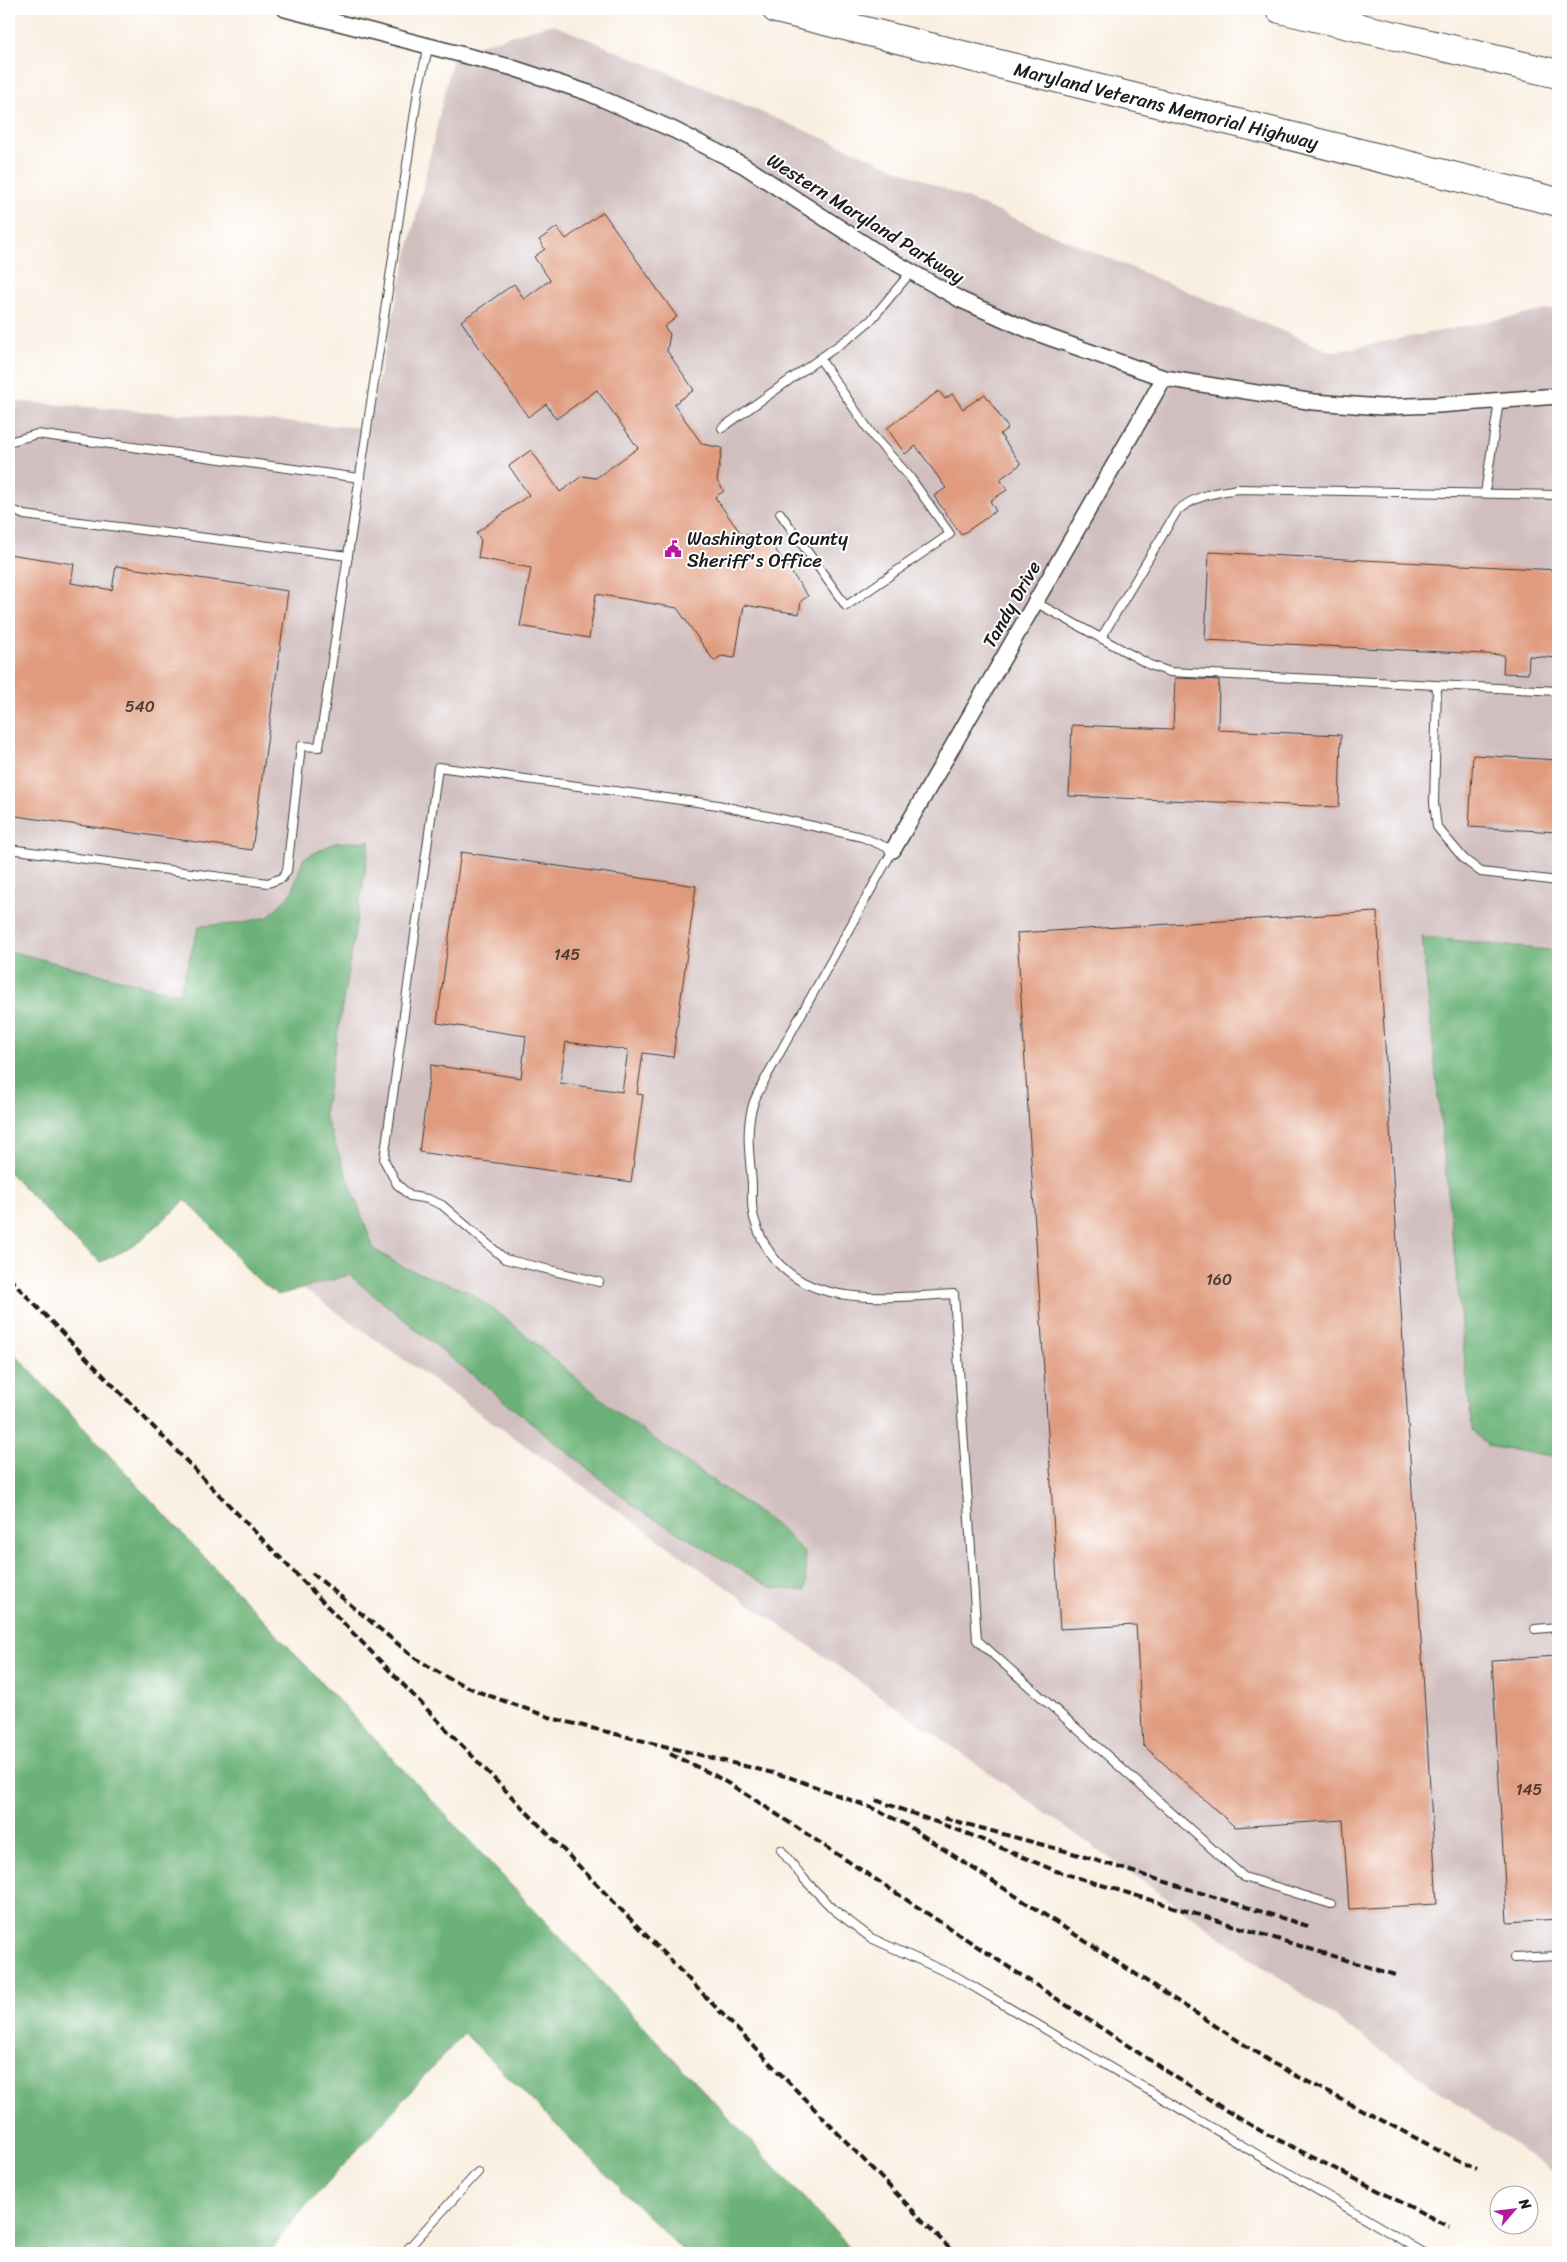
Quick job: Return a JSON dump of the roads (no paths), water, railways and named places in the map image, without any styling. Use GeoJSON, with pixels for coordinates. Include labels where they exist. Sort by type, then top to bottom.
{"type":"FeatureCollection","features":[{"type":"Feature","properties":{"kind":"highway","name":"Maryland Veterans Memorial Highway"},"geometry":{"type":"LineString","coordinates":[[776,9],[1558,202]]}},
{"type":"Feature","properties":{"kind":"highway"},"geometry":{"type":"LineString","coordinates":[[1280,9],[1558,74]]}},
{"type":"Feature","properties":{"kind":"street","name":"Western Maryland Parkway"},"geometry":{"type":"LineString","coordinates":[[285,9],[428,45],[589,93],[674,130],[743,165],[911,272],[961,300],[1031,331],[1164,378],[1314,402],[1361,405],[1438,405],[1558,396]]}},
{"type":"Feature","properties":{"kind":"street","name":"Tandy Drive"},"geometry":{"type":"LineString","coordinates":[[893,850],[1164,378]]}},
{"type":"Feature","properties":{"kind":"lane"},"geometry":{"type":"LineString","coordinates":[[9,849],[268,883],[282,878],[287,871],[301,746],[319,747],[419,85],[428,45]]}},
{"type":"Feature","properties":{"kind":"lane"},"geometry":{"type":"LineString","coordinates":[[722,428],[820,359],[871,320],[911,272]]}},
{"type":"Feature","properties":{"kind":"lane"},"geometry":{"type":"LineString","coordinates":[[780,513],[846,606],[950,534],[909,476],[873,436],[820,359]]}},
{"type":"Feature","properties":{"kind":"lane"},"geometry":{"type":"LineString","coordinates":[[1486,493],[1499,401]]}},
{"type":"Feature","properties":{"kind":"lane"},"geometry":{"type":"LineString","coordinates":[[9,442],[37,434],[360,478]]}},
{"type":"Feature","properties":{"kind":"lane"},"geometry":{"type":"LineString","coordinates":[[1101,638],[1177,511],[1189,501],[1203,495],[1238,489],[1558,495]]}},
{"type":"Feature","properties":{"kind":"lane"},"geometry":{"type":"LineString","coordinates":[[9,508],[24,515],[348,556]]}},
{"type":"Feature","properties":{"kind":"lane"},"geometry":{"type":"LineString","coordinates":[[1034,602],[1150,664],[1170,672],[1558,691]]}},
{"type":"Feature","properties":{"kind":"lane"},"geometry":{"type":"LineString","coordinates":[[1437,686],[1434,803],[1437,827],[1464,860],[1481,872],[1558,881]]}},
{"type":"Feature","properties":{"kind":"lane"},"geometry":{"type":"LineString","coordinates":[[599,1282],[505,1259],[442,1205],[428,1199],[410,1196],[397,1184],[384,1160],[438,767],[718,806],[862,837],[893,850],[753,1104],[748,1128],[753,1216],[764,1246],[779,1265],[799,1282],[844,1296],[888,1297],[954,1294],[977,1640],[1244,1877],[1331,1904]]}},
{"type":"Feature","properties":{"kind":"lane"},"geometry":{"type":"LineString","coordinates":[[1535,1629],[1558,1627]]}},
{"type":"Feature","properties":{"kind":"lane"},"geometry":{"type":"LineString","coordinates":[[781,1850],[804,1880],[833,1909],[871,1938],[957,1977],[1424,2253]]}},
{"type":"Feature","properties":{"kind":"lane"},"geometry":{"type":"LineString","coordinates":[[1514,1958],[1558,1956]]}},
{"type":"Feature","properties":{"kind":"lane"},"geometry":{"type":"LineString","coordinates":[[404,2253],[478,2172]]}},
{"type":"Feature","properties":{"kind":"railway"},"geometry":{"type":"LineString","coordinates":[[9,1278],[954,2253]]}},
{"type":"Feature","properties":{"kind":"railway"},"geometry":{"type":"LineString","coordinates":[[312,1573],[415,1658],[448,1678],[479,1692],[555,1719],[789,1777],[872,1808],[905,1824],[1274,2064],[1477,2170]]}},
{"type":"Feature","properties":{"kind":"railway"},"geometry":{"type":"LineString","coordinates":[[670,1754],[714,1775],[749,1796],[1227,2111],[1261,2131],[1450,2227]]}},
{"type":"Feature","properties":{"kind":"railway"},"geometry":{"type":"LineString","coordinates":[[876,1800],[966,1833],[1056,1871],[1398,1976]]}},
{"type":"Feature","properties":{"kind":"railway"},"geometry":{"type":"LineString","coordinates":[[944,1818],[1069,1852],[1311,1927]]}},
{"type":"Feature","properties":{"kind":"place","name":"Washington County Sheriff's Office"},"geometry":{"type":"Point","coordinates":[673,549]}}]}
